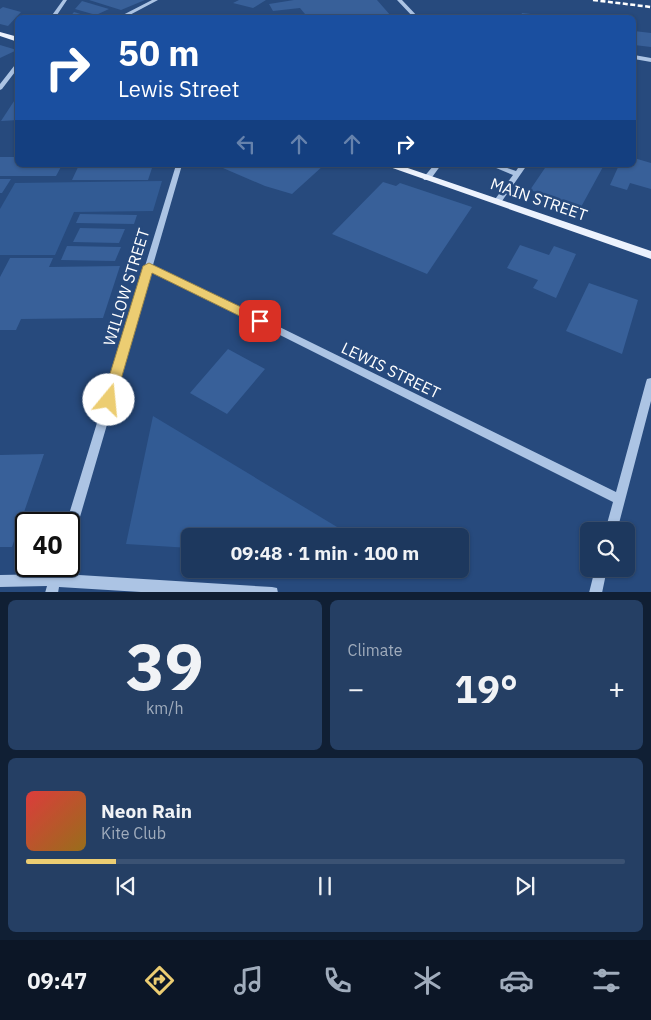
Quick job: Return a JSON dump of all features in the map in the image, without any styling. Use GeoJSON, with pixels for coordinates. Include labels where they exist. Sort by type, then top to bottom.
{"type":"FeatureCollection","features":[{"type":"Feature","properties":{"kind":"main road"},"geometry":{"type":"LineString","coordinates":[[0,34],[15,39]]}},
{"type":"Feature","properties":{"kind":"main road","name":"MAIN STREET"},"geometry":{"type":"LineString","coordinates":[[395,167],[651,255]]}},
{"type":"Feature","properties":{"kind":"street"},"geometry":{"type":"LineString","coordinates":[[54,15],[65,0]]}},
{"type":"Feature","properties":{"kind":"street"},"geometry":{"type":"LineString","coordinates":[[125,15],[156,0]]}},
{"type":"Feature","properties":{"kind":"street"},"geometry":{"type":"LineString","coordinates":[[400,0],[414,15]]}},
{"type":"Feature","properties":{"kind":"street"},"geometry":{"type":"LineString","coordinates":[[636,57],[651,60]]}},
{"type":"Feature","properties":{"kind":"street"},"geometry":{"type":"LineString","coordinates":[[0,88],[15,67]]}},
{"type":"Feature","properties":{"kind":"street","name":"WILLOW STREET"},"geometry":{"type":"LineString","coordinates":[[76,512],[178,167]]}},
{"type":"Feature","properties":{"kind":"street"},"geometry":{"type":"LineString","coordinates":[[427,178],[436,167]]}},
{"type":"Feature","properties":{"kind":"street"},"geometry":{"type":"LineString","coordinates":[[498,167],[518,174]]}},
{"type":"Feature","properties":{"kind":"street"},"geometry":{"type":"LineString","coordinates":[[498,202],[523,167]]}},
{"type":"Feature","properties":{"kind":"street","name":"LEWIS STREET"},"geometry":{"type":"LineString","coordinates":[[149,266],[620,500]]}},
{"type":"Feature","properties":{"kind":"street"},"geometry":{"type":"LineString","coordinates":[[614,522],[651,382]]}},
{"type":"Feature","properties":{"kind":"street"},"geometry":{"type":"LineString","coordinates":[[595,592],[599,577]]}},
{"type":"Feature","properties":{"kind":"street"},"geometry":{"type":"LineString","coordinates":[[0,581],[53,586],[272,592]]}},
{"type":"Feature","properties":{"kind":"shaded area"},"geometry":{"type":"Polygon","coordinates":[[[162,181],[153,211],[74,212],[55,255],[0,255],[0,209],[15,183],[162,181]]]}},
{"type":"Feature","properties":{"kind":"shaded area"},"geometry":{"type":"Polygon","coordinates":[[[153,416],[339,528],[181,528],[181,547],[126,544],[153,416]]]}},
{"type":"Feature","properties":{"kind":"building"},"geometry":{"type":"Polygon","coordinates":[[[89,0],[145,0],[121,10],[89,0]]]}},
{"type":"Feature","properties":{"kind":"building"},"geometry":{"type":"Polygon","coordinates":[[[239,0],[266,0],[253,8],[233,3],[239,0]]]}},
{"type":"Feature","properties":{"kind":"building"},"geometry":{"type":"Polygon","coordinates":[[[294,0],[377,0],[390,15],[290,15],[305,14],[300,8],[273,11],[269,4],[294,0]]]}},
{"type":"Feature","properties":{"kind":"building"},"geometry":{"type":"Polygon","coordinates":[[[82,1],[109,9],[96,15],[75,9],[82,1]]]}},
{"type":"Feature","properties":{"kind":"building"},"geometry":{"type":"Polygon","coordinates":[[[3,7],[21,12],[15,15],[15,18],[8,26],[0,24],[0,9],[3,7]]]}},
{"type":"Feature","properties":{"kind":"building"},"geometry":{"type":"Polygon","coordinates":[[[74,12],[84,15],[72,15],[74,12]]]}},
{"type":"Feature","properties":{"kind":"building"},"geometry":{"type":"Polygon","coordinates":[[[522,13],[540,15],[521,15],[522,13]]]}},
{"type":"Feature","properties":{"kind":"building"},"geometry":{"type":"Polygon","coordinates":[[[636,31],[651,33],[651,47],[636,45],[636,31]]]}},
{"type":"Feature","properties":{"kind":"building"},"geometry":{"type":"Polygon","coordinates":[[[0,45],[15,49],[15,51],[0,58],[0,45]]]}},
{"type":"Feature","properties":{"kind":"building"},"geometry":{"type":"Polygon","coordinates":[[[15,100],[15,120],[1,121],[15,100]]]}},
{"type":"Feature","properties":{"kind":"building"},"geometry":{"type":"Polygon","coordinates":[[[0,157],[15,157],[15,167],[61,167],[56,176],[0,176],[0,157]]]}},
{"type":"Feature","properties":{"kind":"building"},"geometry":{"type":"Polygon","coordinates":[[[636,159],[651,163],[651,189],[630,183],[627,190],[610,185],[618,167],[636,167],[636,159]]]}},
{"type":"Feature","properties":{"kind":"building"},"geometry":{"type":"Polygon","coordinates":[[[78,167],[152,167],[148,180],[72,180],[78,167]]]}},
{"type":"Feature","properties":{"kind":"building"},"geometry":{"type":"Polygon","coordinates":[[[221,167],[322,167],[292,194],[265,186],[221,167]]]}},
{"type":"Feature","properties":{"kind":"building"},"geometry":{"type":"Polygon","coordinates":[[[546,167],[603,167],[581,207],[530,190],[546,167]]]}},
{"type":"Feature","properties":{"kind":"building"},"geometry":{"type":"Polygon","coordinates":[[[0,179],[11,179],[2,193],[0,193],[0,179]]]}},
{"type":"Feature","properties":{"kind":"building"},"geometry":{"type":"Polygon","coordinates":[[[383,182],[396,186],[400,183],[472,207],[427,274],[332,234],[383,182]]]}},
{"type":"Feature","properties":{"kind":"building"},"geometry":{"type":"Polygon","coordinates":[[[80,214],[137,215],[134,224],[76,223],[80,214]]]}},
{"type":"Feature","properties":{"kind":"building"},"geometry":{"type":"Polygon","coordinates":[[[80,228],[125,229],[119,243],[73,242],[80,228]]]}},
{"type":"Feature","properties":{"kind":"building"},"geometry":{"type":"Polygon","coordinates":[[[520,245],[549,255],[554,246],[576,254],[556,298],[533,288],[538,280],[507,268],[520,245]]]}},
{"type":"Feature","properties":{"kind":"building"},"geometry":{"type":"Polygon","coordinates":[[[67,246],[121,247],[115,261],[61,260],[67,246]]]}},
{"type":"Feature","properties":{"kind":"building"},"geometry":{"type":"Polygon","coordinates":[[[10,258],[53,258],[49,267],[120,266],[103,318],[21,319],[16,330],[0,330],[0,277],[10,258]]]}},
{"type":"Feature","properties":{"kind":"building"},"geometry":{"type":"Polygon","coordinates":[[[589,283],[638,300],[622,354],[566,331],[589,283]]]}},
{"type":"Feature","properties":{"kind":"building"},"geometry":{"type":"Polygon","coordinates":[[[228,349],[265,369],[227,414],[190,393],[228,349]]]}},
{"type":"Feature","properties":{"kind":"building"},"geometry":{"type":"Polygon","coordinates":[[[44,454],[24,512],[15,512],[15,538],[12,547],[0,547],[0,455],[44,454]]]}},
{"type":"Feature","properties":{"kind":"railway"},"geometry":{"type":"LineString","coordinates":[[593,0],[651,7]]}},
{"type":"Feature","properties":{"kind":"route"},"geometry":{"type":"LineString","coordinates":[[109,400],[149,266],[260,321]]}}]}
